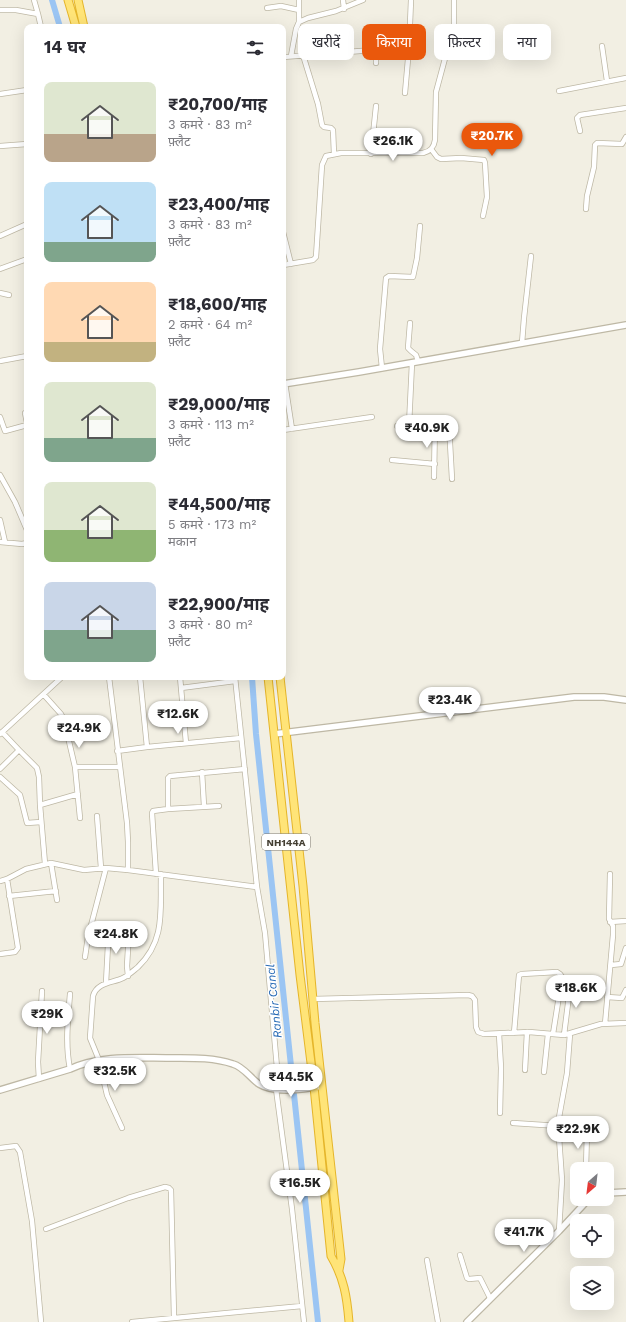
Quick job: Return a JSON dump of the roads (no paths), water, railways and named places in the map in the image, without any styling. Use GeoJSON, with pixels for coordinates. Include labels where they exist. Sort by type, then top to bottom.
{"type":"FeatureCollection","features":[{"type":"Feature","properties":{"kind":"highway"},"geometry":{"type":"LineString","coordinates":[[68,0],[75,24]]}},
{"type":"Feature","properties":{"kind":"highway"},"geometry":{"type":"LineString","coordinates":[[78,0],[83,24]]}},
{"type":"Feature","properties":{"kind":"highway","name":"NH144A"},"geometry":{"type":"LineString","coordinates":[[268,680],[300,975],[314,1087],[331,1256],[339,1271],[346,1294],[349,1322]]}},
{"type":"Feature","properties":{"kind":"highway"},"geometry":{"type":"LineString","coordinates":[[280,680],[303,886],[313,999]]}},
{"type":"Feature","properties":{"kind":"highway","name":"NH144A"},"geometry":{"type":"LineString","coordinates":[[313,999],[340,1259],[339,1271]]}},
{"type":"Feature","properties":{"kind":"street"},"geometry":{"type":"LineString","coordinates":[[34,0],[40,24]]}},
{"type":"Feature","properties":{"kind":"street"},"geometry":{"type":"LineString","coordinates":[[291,56],[296,29],[299,22],[299,0]]}},
{"type":"Feature","properties":{"kind":"street"},"geometry":{"type":"LineString","coordinates":[[343,0],[344,9]]}},
{"type":"Feature","properties":{"kind":"street"},"geometry":{"type":"LineString","coordinates":[[299,22],[344,9],[363,0]]}},
{"type":"Feature","properties":{"kind":"street"},"geometry":{"type":"LineString","coordinates":[[405,93],[411,0]]}},
{"type":"Feature","properties":{"kind":"street"},"geometry":{"type":"LineString","coordinates":[[286,265],[312,260],[316,257],[322,165],[326,156],[334,154],[423,153],[433,147],[435,140],[436,92],[454,25],[454,0]]}},
{"type":"Feature","properties":{"kind":"street"},"geometry":{"type":"LineString","coordinates":[[267,8],[281,6],[299,10]]}},
{"type":"Feature","properties":{"kind":"street"},"geometry":{"type":"LineString","coordinates":[[0,10],[16,10],[38,14]]}},
{"type":"Feature","properties":{"kind":"street"},"geometry":{"type":"LineString","coordinates":[[602,46],[607,81]]}},
{"type":"Feature","properties":{"kind":"street"},"geometry":{"type":"LineString","coordinates":[[354,51],[373,50],[376,52],[376,63]]}},
{"type":"Feature","properties":{"kind":"street"},"geometry":{"type":"LineString","coordinates":[[286,57],[298,55]]}},
{"type":"Feature","properties":{"kind":"street"},"geometry":{"type":"LineString","coordinates":[[305,60],[318,104],[322,125],[333,130],[334,154]]}},
{"type":"Feature","properties":{"kind":"street"},"geometry":{"type":"LineString","coordinates":[[559,91],[626,78]]}},
{"type":"Feature","properties":{"kind":"street"},"geometry":{"type":"LineString","coordinates":[[0,94],[24,90]]}},
{"type":"Feature","properties":{"kind":"street"},"geometry":{"type":"LineString","coordinates":[[371,154],[376,106]]}},
{"type":"Feature","properties":{"kind":"street"},"geometry":{"type":"LineString","coordinates":[[580,131],[577,118],[580,115],[626,108]]}},
{"type":"Feature","properties":{"kind":"street"},"geometry":{"type":"LineString","coordinates":[[586,210],[587,196],[594,167],[595,145],[597,143],[622,144],[626,136]]}},
{"type":"Feature","properties":{"kind":"street"},"geometry":{"type":"LineString","coordinates":[[0,146],[24,144]]}},
{"type":"Feature","properties":{"kind":"street"},"geometry":{"type":"LineString","coordinates":[[431,149],[441,160],[461,158],[484,160],[487,193],[483,216]]}},
{"type":"Feature","properties":{"kind":"street"},"geometry":{"type":"LineString","coordinates":[[0,230],[2,235],[24,225]]}},
{"type":"Feature","properties":{"kind":"street"},"geometry":{"type":"LineString","coordinates":[[382,366],[382,322],[386,278],[389,276],[413,277],[417,258],[420,226]]}},
{"type":"Feature","properties":{"kind":"street"},"geometry":{"type":"LineString","coordinates":[[286,244],[291,264]]}},
{"type":"Feature","properties":{"kind":"street"},"geometry":{"type":"LineString","coordinates":[[522,343],[531,256]]}},
{"type":"Feature","properties":{"kind":"street"},"geometry":{"type":"LineString","coordinates":[[0,268],[24,260]]}},
{"type":"Feature","properties":{"kind":"street"},"geometry":{"type":"LineString","coordinates":[[0,293],[9,295]]}},
{"type":"Feature","properties":{"kind":"street"},"geometry":{"type":"LineString","coordinates":[[397,426],[408,426],[410,420],[416,359],[408,348],[410,323]]}},
{"type":"Feature","properties":{"kind":"street"},"geometry":{"type":"LineString","coordinates":[[286,384],[416,359],[522,343],[626,324]]}},
{"type":"Feature","properties":{"kind":"street"},"geometry":{"type":"LineString","coordinates":[[0,361],[24,357]]}},
{"type":"Feature","properties":{"kind":"street"},"geometry":{"type":"LineString","coordinates":[[286,395],[292,429]]}},
{"type":"Feature","properties":{"kind":"street"},"geometry":{"type":"LineString","coordinates":[[286,430],[372,416]]}},
{"type":"Feature","properties":{"kind":"street"},"geometry":{"type":"LineString","coordinates":[[0,417],[6,431],[24,425]]}},
{"type":"Feature","properties":{"kind":"street"},"geometry":{"type":"LineString","coordinates":[[410,420],[446,423],[450,426],[452,479]]}},
{"type":"Feature","properties":{"kind":"street"},"geometry":{"type":"LineString","coordinates":[[434,477],[435,422]]}},
{"type":"Feature","properties":{"kind":"street"},"geometry":{"type":"LineString","coordinates":[[392,460],[435,464]]}},
{"type":"Feature","properties":{"kind":"street"},"geometry":{"type":"LineString","coordinates":[[0,475],[15,502],[24,523]]}},
{"type":"Feature","properties":{"kind":"street"},"geometry":{"type":"LineString","coordinates":[[0,520],[2,542],[24,544]]}},
{"type":"Feature","properties":{"kind":"street"},"geometry":{"type":"LineString","coordinates":[[45,864],[39,777],[37,768],[1,733],[59,680]]}},
{"type":"Feature","properties":{"kind":"street"},"geometry":{"type":"LineString","coordinates":[[109,680],[127,823],[128,870]]}},
{"type":"Feature","properties":{"kind":"street"},"geometry":{"type":"LineString","coordinates":[[140,680],[147,746]]}},
{"type":"Feature","properties":{"kind":"street"},"geometry":{"type":"LineString","coordinates":[[180,680],[186,743]]}},
{"type":"Feature","properties":{"kind":"street"},"geometry":{"type":"LineString","coordinates":[[181,688],[229,680]]}},
{"type":"Feature","properties":{"kind":"street"},"geometry":{"type":"LineString","coordinates":[[235,680],[257,887],[265,933],[277,1089],[304,1322]]}},
{"type":"Feature","properties":{"kind":"street"},"geometry":{"type":"LineString","coordinates":[[44,694],[61,714],[64,720],[75,767],[80,818]]}},
{"type":"Feature","properties":{"kind":"street"},"geometry":{"type":"LineString","coordinates":[[274,734],[574,697],[591,696],[626,700]]}},
{"type":"Feature","properties":{"kind":"street"},"geometry":{"type":"LineString","coordinates":[[117,751],[147,746],[241,738]]}},
{"type":"Feature","properties":{"kind":"street"},"geometry":{"type":"LineString","coordinates":[[0,769],[19,750]]}},
{"type":"Feature","properties":{"kind":"street"},"geometry":{"type":"LineString","coordinates":[[75,767],[119,767]]}},
{"type":"Feature","properties":{"kind":"street"},"geometry":{"type":"LineString","coordinates":[[168,809],[169,777],[172,775],[245,769]]}},
{"type":"Feature","properties":{"kind":"street"},"geometry":{"type":"LineString","coordinates":[[202,772],[204,806]]}},
{"type":"Feature","properties":{"kind":"street"},"geometry":{"type":"LineString","coordinates":[[0,777],[20,795],[27,823],[41,822]]}},
{"type":"Feature","properties":{"kind":"street"},"geometry":{"type":"LineString","coordinates":[[40,805],[78,794]]}},
{"type":"Feature","properties":{"kind":"street"},"geometry":{"type":"LineString","coordinates":[[122,1128],[107,1095],[99,1060],[90,1038],[93,996],[95,990],[106,983],[128,976],[147,958],[157,940],[160,921],[158,874],[152,813],[154,811],[168,809],[219,806]]}},
{"type":"Feature","properties":{"kind":"street"},"geometry":{"type":"LineString","coordinates":[[84,958],[104,868],[97,816]]}},
{"type":"Feature","properties":{"kind":"street"},"geometry":{"type":"LineString","coordinates":[[0,881],[7,880],[26,869],[51,863],[84,870],[104,868],[128,870],[257,887]]}},
{"type":"Feature","properties":{"kind":"street"},"geometry":{"type":"LineString","coordinates":[[51,863],[57,900]]}},
{"type":"Feature","properties":{"kind":"street"},"geometry":{"type":"LineString","coordinates":[[605,1024],[613,935],[613,926],[610,922],[609,916],[610,874]]}},
{"type":"Feature","properties":{"kind":"street"},"geometry":{"type":"LineString","coordinates":[[0,954],[15,952],[18,948],[7,880]]}},
{"type":"Feature","properties":{"kind":"street"},"geometry":{"type":"LineString","coordinates":[[9,896],[56,890]]}},
{"type":"Feature","properties":{"kind":"street"},"geometry":{"type":"LineString","coordinates":[[610,922],[626,921]]}},
{"type":"Feature","properties":{"kind":"street"},"geometry":{"type":"LineString","coordinates":[[106,983],[109,926]]}},
{"type":"Feature","properties":{"kind":"street"},"geometry":{"type":"LineString","coordinates":[[128,976],[127,966],[129,932]]}},
{"type":"Feature","properties":{"kind":"street"},"geometry":{"type":"LineString","coordinates":[[611,965],[621,964],[626,949]]}},
{"type":"Feature","properties":{"kind":"street"},"geometry":{"type":"LineString","coordinates":[[514,1033],[517,979],[519,975],[557,972],[560,974],[562,977],[544,1072]]}},
{"type":"Feature","properties":{"kind":"street"},"geometry":{"type":"LineString","coordinates":[[564,1035],[571,980]]}},
{"type":"Feature","properties":{"kind":"street"},"geometry":{"type":"LineString","coordinates":[[607,997],[622,998],[626,990]]}},
{"type":"Feature","properties":{"kind":"street"},"geometry":{"type":"LineString","coordinates":[[39,1079],[38,1062],[42,991]]}},
{"type":"Feature","properties":{"kind":"street"},"geometry":{"type":"LineString","coordinates":[[70,994],[67,1051],[70,1069]]}},
{"type":"Feature","properties":{"kind":"street"},"geometry":{"type":"LineString","coordinates":[[313,999],[468,995],[472,996],[475,1000],[476,1027],[478,1032],[484,1034],[527,1032],[564,1035],[605,1024],[626,1023]]}},
{"type":"Feature","properties":{"kind":"street"},"geometry":{"type":"LineString","coordinates":[[525,1070],[527,1032]]}},
{"type":"Feature","properties":{"kind":"street"},"geometry":{"type":"LineString","coordinates":[[499,1034],[501,1068],[500,1113]]}},
{"type":"Feature","properties":{"kind":"street"},"geometry":{"type":"LineString","coordinates":[[559,1231],[562,1180],[558,1126],[567,1073],[570,1034]]}},
{"type":"Feature","properties":{"kind":"street"},"geometry":{"type":"LineString","coordinates":[[0,1090],[70,1069],[80,1064],[125,1057],[205,1058],[239,1066],[259,1084],[268,1088],[302,1089],[322,1086]]}},
{"type":"Feature","properties":{"kind":"street"},"geometry":{"type":"LineString","coordinates":[[513,1123],[558,1126]]}},
{"type":"Feature","properties":{"kind":"street"},"geometry":{"type":"LineString","coordinates":[[586,1162],[587,1131]]}},
{"type":"Feature","properties":{"kind":"street"},"geometry":{"type":"LineString","coordinates":[[0,1148],[16,1146],[20,1152],[32,1221],[41,1322]]}},
{"type":"Feature","properties":{"kind":"street"},"geometry":{"type":"LineString","coordinates":[[46,1229],[128,1198],[165,1187],[169,1188],[172,1231],[174,1317]]}},
{"type":"Feature","properties":{"kind":"street"},"geometry":{"type":"LineString","coordinates":[[614,1193],[626,1192]]}},
{"type":"Feature","properties":{"kind":"street"},"geometry":{"type":"LineString","coordinates":[[467,1322],[582,1206]]}},
{"type":"Feature","properties":{"kind":"street"},"geometry":{"type":"LineString","coordinates":[[460,1255],[467,1278],[480,1278],[490,1298]]}},
{"type":"Feature","properties":{"kind":"street"},"geometry":{"type":"LineString","coordinates":[[428,1260],[438,1322]]}},
{"type":"Feature","properties":{"kind":"street"},"geometry":{"type":"LineString","coordinates":[[134,1322],[302,1306]]}},
{"type":"Feature","properties":{"kind":"waterway","name":"Ranbir Canal"},"geometry":{"type":"LineString","coordinates":[[52,0],[59,24]]}},
{"type":"Feature","properties":{"kind":"waterway","name":"Ranbir Canal"},"geometry":{"type":"LineString","coordinates":[[252,680],[256,734],[318,1322]]}}]}
